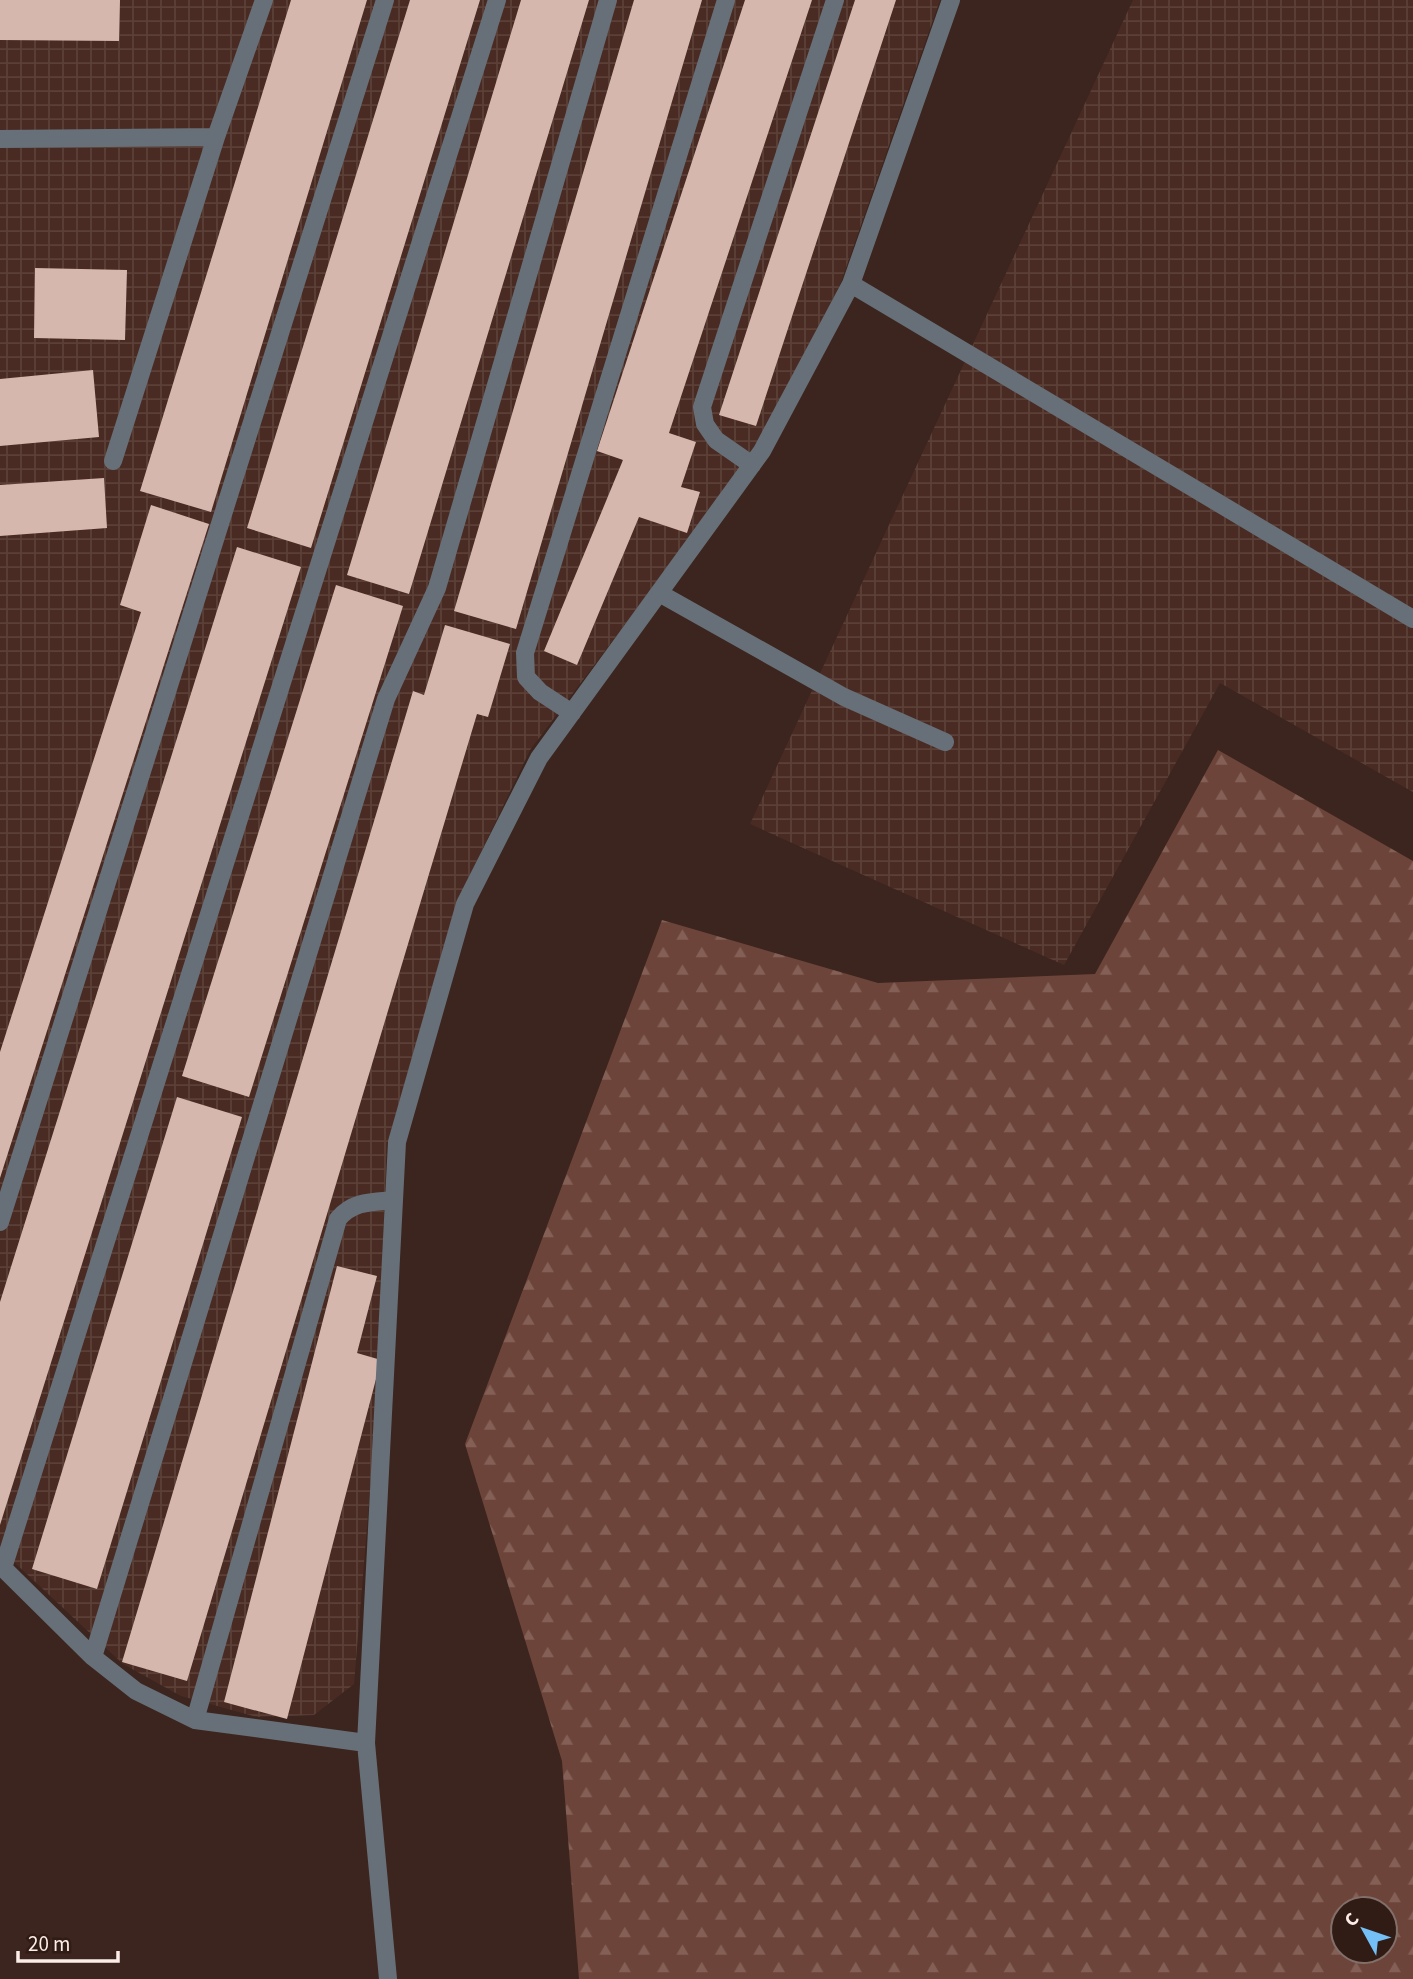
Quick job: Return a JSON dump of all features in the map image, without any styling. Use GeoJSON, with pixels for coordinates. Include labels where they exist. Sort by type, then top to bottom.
{"type":"FeatureCollection","features":[{"type":"Feature","properties":{"kind":"street"},"geometry":{"type":"LineString","coordinates":[[113,461],[216,137],[264,0]]}},
{"type":"Feature","properties":{"kind":"street"},"geometry":{"type":"LineString","coordinates":[[0,1222],[385,0]]}},
{"type":"Feature","properties":{"kind":"street"},"geometry":{"type":"LineString","coordinates":[[366,1743],[195,1720],[136,1691],[93,1657],[1,1567],[497,0]]}},
{"type":"Feature","properties":{"kind":"street"},"geometry":{"type":"LineString","coordinates":[[93,1657],[386,699],[437,588],[608,0]]}},
{"type":"Feature","properties":{"kind":"street"},"geometry":{"type":"LineString","coordinates":[[572,713],[540,692],[526,677],[525,653],[726,0]]}},
{"type":"Feature","properties":{"kind":"street"},"geometry":{"type":"LineString","coordinates":[[752,465],[716,440],[705,424],[702,407],[835,0]]}},
{"type":"Feature","properties":{"kind":"street"},"geometry":{"type":"LineString","coordinates":[[388,1979],[366,1743],[397,1142],[465,904],[539,758],[762,451],[851,284],[951,0]]}},
{"type":"Feature","properties":{"kind":"street"},"geometry":{"type":"LineString","coordinates":[[0,139],[216,137]]}},
{"type":"Feature","properties":{"kind":"street"},"geometry":{"type":"LineString","coordinates":[[851,284],[1413,619]]}},
{"type":"Feature","properties":{"kind":"street"},"geometry":{"type":"LineString","coordinates":[[659,593],[844,698],[946,742]]}},
{"type":"Feature","properties":{"kind":"street"},"geometry":{"type":"LineString","coordinates":[[195,1720],[338,1219],[347,1208],[360,1203],[394,1200]]}},
{"type":"Feature","properties":{"kind":"shaded area"},"geometry":{"type":"Polygon","coordinates":[[[0,0],[940,0],[840,285],[762,434],[725,492],[530,750],[459,898],[387,1144],[375,1430],[354,1684],[314,1715],[257,1717],[181,1696],[123,1664],[0,1549],[0,0]]]}},
{"type":"Feature","properties":{"kind":"shaded area"},"geometry":{"type":"Polygon","coordinates":[[[1133,0],[1413,0],[1413,792],[1220,683],[1064,965],[750,824],[1133,0]]]}},
{"type":"Feature","properties":{"kind":"green space"},"geometry":{"type":"Polygon","coordinates":[[[1218,750],[1413,861],[1413,1979],[579,1979],[562,1761],[465,1444],[662,920],[878,983],[1095,974],[1218,750]]]}},
{"type":"Feature","properties":{"kind":"building"},"geometry":{"type":"Polygon","coordinates":[[[0,0],[120,0],[119,41],[0,40],[0,0]]]}},
{"type":"Feature","properties":{"kind":"building"},"geometry":{"type":"Polygon","coordinates":[[[291,0],[367,0],[211,512],[140,491],[291,0]]]}},
{"type":"Feature","properties":{"kind":"building"},"geometry":{"type":"Polygon","coordinates":[[[410,0],[480,0],[311,548],[247,528],[410,0]]]}},
{"type":"Feature","properties":{"kind":"building"},"geometry":{"type":"Polygon","coordinates":[[[521,0],[589,0],[409,594],[347,575],[521,0]]]}},
{"type":"Feature","properties":{"kind":"building"},"geometry":{"type":"Polygon","coordinates":[[[634,0],[702,0],[516,629],[454,611],[634,0]]]}},
{"type":"Feature","properties":{"kind":"building"},"geometry":{"type":"Polygon","coordinates":[[[745,0],[812,0],[669,433],[696,442],[681,487],[700,492],[687,533],[639,517],[577,665],[544,651],[623,460],[597,451],[745,0]]]}},
{"type":"Feature","properties":{"kind":"building"},"geometry":{"type":"Polygon","coordinates":[[[855,0],[896,0],[756,426],[719,415],[855,0]]]}},
{"type":"Feature","properties":{"kind":"building"},"geometry":{"type":"Polygon","coordinates":[[[35,268],[127,270],[125,340],[34,338],[35,268]]]}},
{"type":"Feature","properties":{"kind":"building"},"geometry":{"type":"Polygon","coordinates":[[[93,370],[99,437],[0,446],[0,379],[93,370]]]}},
{"type":"Feature","properties":{"kind":"building"},"geometry":{"type":"Polygon","coordinates":[[[104,478],[107,528],[0,536],[0,485],[104,478]]]}},
{"type":"Feature","properties":{"kind":"building"},"geometry":{"type":"Polygon","coordinates":[[[151,505],[209,524],[0,1178],[0,1052],[141,612],[120,605],[151,505]]]}},
{"type":"Feature","properties":{"kind":"building"},"geometry":{"type":"Polygon","coordinates":[[[237,547],[301,567],[0,1525],[0,1302],[237,547]]]}},
{"type":"Feature","properties":{"kind":"building"},"geometry":{"type":"Polygon","coordinates":[[[336,585],[403,606],[249,1097],[182,1076],[336,585]]]}},
{"type":"Feature","properties":{"kind":"building"},"geometry":{"type":"Polygon","coordinates":[[[445,625],[510,644],[488,717],[477,714],[187,1681],[122,1662],[413,691],[424,695],[445,625]]]}},
{"type":"Feature","properties":{"kind":"building"},"geometry":{"type":"Polygon","coordinates":[[[177,1097],[242,1117],[97,1589],[32,1569],[177,1097]]]}},
{"type":"Feature","properties":{"kind":"building"},"geometry":{"type":"Polygon","coordinates":[[[337,1266],[377,1276],[357,1353],[381,1360],[287,1719],[224,1702],[337,1266]]]}}]}
